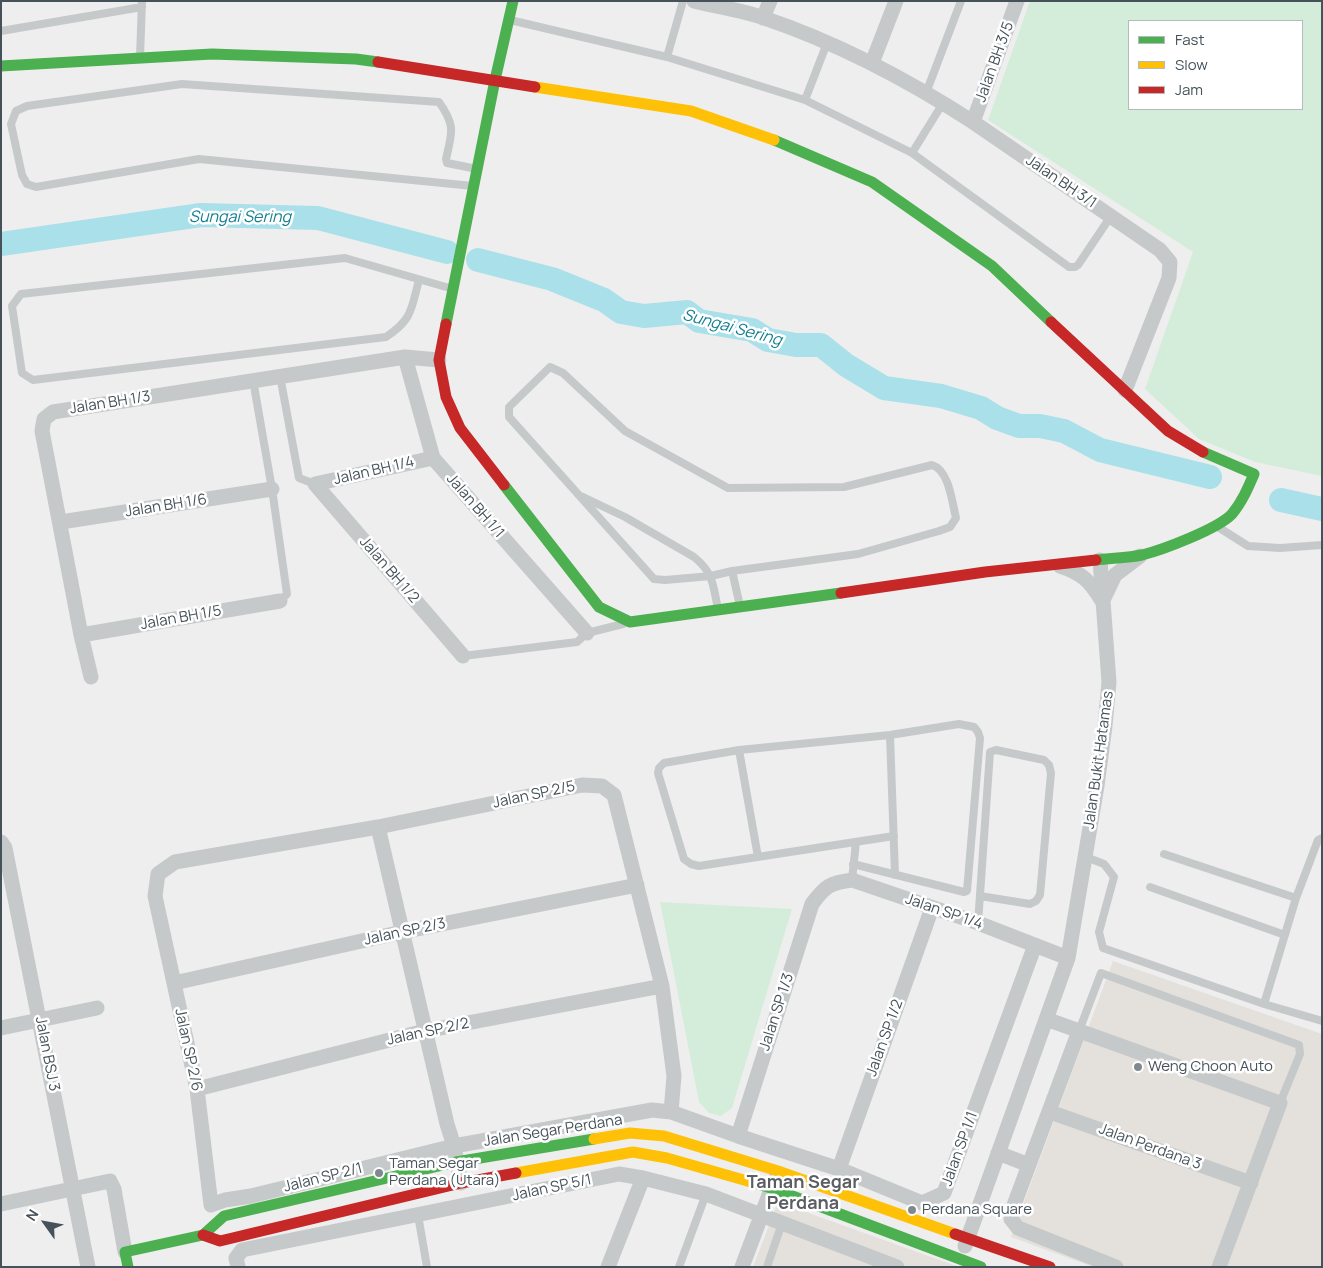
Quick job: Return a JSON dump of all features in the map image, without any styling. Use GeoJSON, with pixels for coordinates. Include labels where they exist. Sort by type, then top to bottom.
{"type":"FeatureCollection","features":[{"type":"Feature","properties":{"kind":"street"},"geometry":{"type":"LineString","coordinates":[[1,66],[212,54],[356,59],[494,80],[691,111],[784,143],[872,182],[992,266],[1168,431],[1187,444],[1220,461],[1254,474],[1243,498],[1232,515],[1216,526],[1186,540],[1141,555],[1052,564],[630,622],[599,607],[460,428],[446,398],[439,360],[452,289],[475,186],[494,80],[514,1]]}},
{"type":"Feature","properties":{"kind":"street","name":"Jalan BH 3/1"},"geometry":{"type":"LineString","coordinates":[[694,1],[763,18],[872,63],[943,102],[1160,250],[1170,262],[1169,278],[1125,390]]}},
{"type":"Feature","properties":{"kind":"street"},"geometry":{"type":"LineString","coordinates":[[763,18],[770,1]]}},
{"type":"Feature","properties":{"kind":"street"},"geometry":{"type":"LineString","coordinates":[[872,63],[896,1]]}},
{"type":"Feature","properties":{"kind":"street","name":"Jalan BH 3/5"},"geometry":{"type":"LineString","coordinates":[[973,122],[1017,1]]}},
{"type":"Feature","properties":{"kind":"street","name":"Jalan BH 1/3"},"geometry":{"type":"LineString","coordinates":[[91,677],[81,635],[61,522],[42,431],[44,419],[53,412],[405,357],[439,360]]}},
{"type":"Feature","properties":{"kind":"street","name":"Jalan BH 1/1"},"geometry":{"type":"LineString","coordinates":[[405,357],[433,458],[587,633]]}},
{"type":"Feature","properties":{"kind":"street","name":"Jalan BH 1/4"},"geometry":{"type":"LineString","coordinates":[[315,484],[433,458]]}},
{"type":"Feature","properties":{"kind":"street","name":"Jalan BH 1/2"},"geometry":{"type":"LineString","coordinates":[[315,484],[463,656]]}},
{"type":"Feature","properties":{"kind":"street","name":"Jalan BH 1/6"},"geometry":{"type":"LineString","coordinates":[[61,522],[272,489]]}},
{"type":"Feature","properties":{"kind":"street"},"geometry":{"type":"LineString","coordinates":[[1103,602],[1115,575],[1141,555]]}},
{"type":"Feature","properties":{"kind":"street","name":"Jalan Bukit Hatamas"},"geometry":{"type":"LineString","coordinates":[[1068,958],[1086,857],[1105,726],[1109,682],[1100,560]]}},
{"type":"Feature","properties":{"kind":"street"},"geometry":{"type":"LineString","coordinates":[[1052,564],[1080,574],[1093,586],[1103,602]]}},
{"type":"Feature","properties":{"kind":"street","name":"Jalan BH 1/5"},"geometry":{"type":"LineString","coordinates":[[81,635],[280,601]]}},
{"type":"Feature","properties":{"kind":"street","name":"Jalan SP 2/5"},"geometry":{"type":"LineString","coordinates":[[155,896],[158,874],[175,862],[378,827],[582,784],[602,786],[614,795],[662,986],[674,1076],[671,1112]]}},
{"type":"Feature","properties":{"kind":"street"},"geometry":{"type":"LineString","coordinates":[[378,827],[447,1124],[454,1146],[461,1183]]}},
{"type":"Feature","properties":{"kind":"street","name":"Jalan BSJ 3"},"geometry":{"type":"LineString","coordinates":[[1,842],[4,848],[40,1020],[88,1267]]}},
{"type":"Feature","properties":{"kind":"street","name":"Jalan SP 1/4"},"geometry":{"type":"LineString","coordinates":[[852,880],[978,923],[1068,958]]}},
{"type":"Feature","properties":{"kind":"street","name":"Jalan SP 1/3"},"geometry":{"type":"LineString","coordinates":[[738,1136],[812,904],[821,891],[833,882],[852,880]]}},
{"type":"Feature","properties":{"kind":"street","name":"Jalan SP 2/3"},"geometry":{"type":"LineString","coordinates":[[174,982],[402,932],[637,885]]}},
{"type":"Feature","properties":{"kind":"street","name":"Jalan SP 2/6"},"geometry":{"type":"LineString","coordinates":[[155,896],[197,1089],[211,1205]]}},
{"type":"Feature","properties":{"kind":"street","name":"Jalan SP 1/2"},"geometry":{"type":"LineString","coordinates":[[838,1169],[932,908]]}},
{"type":"Feature","properties":{"kind":"street","name":"Jalan SP 1/1"},"geometry":{"type":"LineString","coordinates":[[671,1112],[838,1169],[922,1203],[944,1193],[1035,945]]}},
{"type":"Feature","properties":{"kind":"street"},"geometry":{"type":"LineString","coordinates":[[961,1260],[1068,958]]}},
{"type":"Feature","properties":{"kind":"street","name":"Jalan SP 2/2"},"geometry":{"type":"LineString","coordinates":[[197,1089],[425,1031],[662,986]]}},
{"type":"Feature","properties":{"kind":"street"},"geometry":{"type":"LineString","coordinates":[[1,1028],[97,1008]]}},
{"type":"Feature","properties":{"kind":"street"},"geometry":{"type":"LineString","coordinates":[[1046,1019],[1280,1103],[1219,1267]]}},
{"type":"Feature","properties":{"kind":"street"},"geometry":{"type":"LineString","coordinates":[[1079,1031],[1014,1205],[1011,1219],[1018,1228],[1116,1267]]}},
{"type":"Feature","properties":{"kind":"street","name":"Jalan SP 2/1"},"geometry":{"type":"LineString","coordinates":[[211,1205],[225,1200],[251,1196],[454,1146],[652,1110],[671,1112]]}},
{"type":"Feature","properties":{"kind":"street","name":"Jalan Perdana 3"},"geometry":{"type":"LineString","coordinates":[[1050,1112],[1250,1183]]}},
{"type":"Feature","properties":{"kind":"street","name":"Jalan Segar Perdana"},"geometry":{"type":"LineString","coordinates":[[125,1252],[203,1234],[224,1216],[456,1162],[630,1133],[664,1136],[778,1171],[1050,1267]]}},
{"type":"Feature","properties":{"kind":"street","name":"Jalan Segar Perdana"},"geometry":{"type":"LineString","coordinates":[[203,1234],[220,1241],[461,1183],[633,1152],[667,1158],[772,1188],[981,1267]]}},
{"type":"Feature","properties":{"kind":"street"},"geometry":{"type":"LineString","coordinates":[[998,1153],[1029,1165]]}},
{"type":"Feature","properties":{"kind":"street"},"geometry":{"type":"LineString","coordinates":[[742,1267],[778,1171]]}},
{"type":"Feature","properties":{"kind":"street","name":"Jalan SP 5/1"},"geometry":{"type":"LineString","coordinates":[[238,1267],[236,1258],[242,1250],[618,1174],[643,1178],[706,1194],[742,1208],[758,1221],[782,1223],[897,1267]]}},
{"type":"Feature","properties":{"kind":"street"},"geometry":{"type":"LineString","coordinates":[[608,1267],[643,1178]]}},
{"type":"Feature","properties":{"kind":"street"},"geometry":{"type":"LineString","coordinates":[[1,1204],[110,1182],[114,1189],[128,1267]]}},
{"type":"Feature","properties":{"kind":"lane"},"geometry":{"type":"LineString","coordinates":[[667,57],[683,1]]}},
{"type":"Feature","properties":{"kind":"lane"},"geometry":{"type":"LineString","coordinates":[[926,93],[961,1]]}},
{"type":"Feature","properties":{"kind":"lane"},"geometry":{"type":"LineString","coordinates":[[1,31],[142,4],[140,58]]}},
{"type":"Feature","properties":{"kind":"lane"},"geometry":{"type":"LineString","coordinates":[[509,20],[667,57],[805,100],[912,153],[1069,267],[1078,265],[1111,216]]}},
{"type":"Feature","properties":{"kind":"lane"},"geometry":{"type":"LineString","coordinates":[[805,100],[827,43]]}},
{"type":"Feature","properties":{"kind":"lane"},"geometry":{"type":"LineString","coordinates":[[475,186],[199,159],[36,187],[27,184],[22,175],[12,124],[16,111],[27,106],[182,84],[439,102],[449,116],[452,130],[447,163],[478,169]]}},
{"type":"Feature","properties":{"kind":"lane"},"geometry":{"type":"LineString","coordinates":[[912,153],[943,102]]}},
{"type":"Feature","properties":{"kind":"lane"},"geometry":{"type":"LineString","coordinates":[[419,280],[410,316],[398,329],[386,337],[33,380],[22,373],[12,306],[20,294],[345,258],[452,289]]}},
{"type":"Feature","properties":{"kind":"lane"},"geometry":{"type":"LineString","coordinates":[[550,367],[564,373],[624,430],[728,488],[844,487],[932,465],[938,467],[944,475],[956,518],[950,527],[858,554],[732,571],[711,576],[665,580],[654,579],[509,417],[509,407],[550,367]]}},
{"type":"Feature","properties":{"kind":"lane"},"geometry":{"type":"LineString","coordinates":[[280,376],[299,478],[315,484]]}},
{"type":"Feature","properties":{"kind":"lane"},"geometry":{"type":"LineString","coordinates":[[253,380],[272,489],[287,594],[280,601]]}},
{"type":"Feature","properties":{"kind":"lane"},"geometry":{"type":"LineString","coordinates":[[581,496],[625,518],[694,557],[704,565],[711,576],[718,611]]}},
{"type":"Feature","properties":{"kind":"lane"},"geometry":{"type":"LineString","coordinates":[[1216,526],[1248,546],[1280,548],[1322,545]]}},
{"type":"Feature","properties":{"kind":"lane"},"geometry":{"type":"LineString","coordinates":[[732,571],[740,608]]}},
{"type":"Feature","properties":{"kind":"lane"},"geometry":{"type":"LineString","coordinates":[[463,656],[577,642],[587,633],[630,622]]}},
{"type":"Feature","properties":{"kind":"lane"},"geometry":{"type":"LineString","coordinates":[[853,864],[964,892],[967,891],[980,738],[974,727],[959,724],[890,735],[739,750],[664,762],[659,768],[658,773],[684,859],[691,864],[699,866],[894,836]]}},
{"type":"Feature","properties":{"kind":"lane"},"geometry":{"type":"LineString","coordinates":[[890,735],[895,875]]}},
{"type":"Feature","properties":{"kind":"lane"},"geometry":{"type":"LineString","coordinates":[[739,750],[758,857]]}},
{"type":"Feature","properties":{"kind":"lane"},"geometry":{"type":"LineString","coordinates":[[978,923],[990,752],[996,750],[1044,760],[1049,765],[1051,773],[1040,895],[1036,901],[1030,904],[980,896]]}},
{"type":"Feature","properties":{"kind":"lane"},"geometry":{"type":"LineString","coordinates":[[1264,1004],[1296,898],[1318,840],[1322,838]]}},
{"type":"Feature","properties":{"kind":"lane"},"geometry":{"type":"LineString","coordinates":[[852,880],[856,842]]}},
{"type":"Feature","properties":{"kind":"lane"},"geometry":{"type":"LineString","coordinates":[[1164,854],[1296,898]]}},
{"type":"Feature","properties":{"kind":"lane"},"geometry":{"type":"LineString","coordinates":[[1086,857],[1104,864],[1114,877],[1099,932],[1103,948],[1264,1004],[1322,1021]]}},
{"type":"Feature","properties":{"kind":"lane"},"geometry":{"type":"LineString","coordinates":[[1150,887],[1284,936]]}},
{"type":"Feature","properties":{"kind":"lane"},"geometry":{"type":"LineString","coordinates":[[1079,1031],[1101,973],[1299,1045],[1300,1054],[1280,1103]]}},
{"type":"Feature","properties":{"kind":"lane"},"geometry":{"type":"LineString","coordinates":[[679,1267],[706,1194]]}},
{"type":"Feature","properties":{"kind":"lane"},"geometry":{"type":"LineString","coordinates":[[418,1215],[427,1267]]}},
{"type":"Feature","properties":{"kind":"lane"},"geometry":{"type":"LineString","coordinates":[[766,1267],[782,1223]]}},
{"type":"Feature","properties":{"kind":"shaded area"},"geometry":{"type":"Polygon","coordinates":[[[1113,961],[1322,1034],[1322,1267],[1093,1267],[1011,1237],[1113,961]]]}},
{"type":"Feature","properties":{"kind":"shaded area"},"geometry":{"type":"Polygon","coordinates":[[[778,1202],[959,1267],[753,1267],[778,1202]]]}},
{"type":"Feature","properties":{"kind":"green space"},"geometry":{"type":"Polygon","coordinates":[[[1030,1],[1322,1],[1322,476],[1255,462],[1199,439],[1145,389],[1193,252],[988,120],[1030,1]]]}},
{"type":"Feature","properties":{"kind":"green space"},"geometry":{"type":"Polygon","coordinates":[[[660,902],[792,909],[732,1108],[721,1116],[709,1113],[699,1102],[660,902]]]}},
{"type":"Feature","properties":{"kind":"waterway","name":"Sungai Sering"},"geometry":{"type":"LineString","coordinates":[[1,244],[201,215],[318,218],[447,252]]}},
{"type":"Feature","properties":{"kind":"waterway","name":"Sungai Sering"},"geometry":{"type":"LineString","coordinates":[[478,260],[552,279],[604,300],[621,312],[644,316],[687,312],[699,321],[752,330],[768,340],[796,345],[821,345],[846,365],[884,388],[941,396],[981,408],[997,418],[1019,426],[1040,426],[1064,431],[1100,450],[1210,477]]}},
{"type":"Feature","properties":{"kind":"waterway","name":"Sungai Sering"},"geometry":{"type":"LineString","coordinates":[[1281,500],[1322,509]]}},
{"type":"Feature","properties":{"kind":"traffic: fast"},"geometry":{"type":"LineString","coordinates":[[446,324],[495,80],[513,1]]}},
{"type":"Feature","properties":{"kind":"traffic: fast"},"geometry":{"type":"LineString","coordinates":[[1,66],[212,54],[356,59],[378,62]]}},
{"type":"Feature","properties":{"kind":"traffic: fast"},"geometry":{"type":"LineString","coordinates":[[774,140],[872,182],[992,266],[1051,322]]}},
{"type":"Feature","properties":{"kind":"traffic: fast"},"geometry":{"type":"LineString","coordinates":[[1096,560],[1136,556],[1163,549],[1215,526],[1232,514],[1242,500],[1254,474],[1203,452]]}},
{"type":"Feature","properties":{"kind":"traffic: fast"},"geometry":{"type":"LineString","coordinates":[[504,485],[599,607],[630,622],[841,593]]}},
{"type":"Feature","properties":{"kind":"traffic: fast"},"geometry":{"type":"LineString","coordinates":[[128,1267],[125,1252],[203,1235],[224,1216],[456,1162],[594,1139]]}},
{"type":"Feature","properties":{"kind":"traffic: fast"},"geometry":{"type":"LineString","coordinates":[[751,1182],[981,1267]]}},
{"type":"Feature","properties":{"kind":"traffic: slow"},"geometry":{"type":"LineString","coordinates":[[535,87],[691,111],[774,140]]}},
{"type":"Feature","properties":{"kind":"traffic: slow"},"geometry":{"type":"LineString","coordinates":[[594,1139],[630,1133],[664,1136],[778,1171],[955,1234]]}},
{"type":"Feature","properties":{"kind":"traffic: slow"},"geometry":{"type":"LineString","coordinates":[[516,1173],[633,1152],[667,1158],[751,1182]]}},
{"type":"Feature","properties":{"kind":"traffic: jam"},"geometry":{"type":"LineString","coordinates":[[378,62],[535,87]]}},
{"type":"Feature","properties":{"kind":"traffic: jam"},"geometry":{"type":"LineString","coordinates":[[1051,322],[1168,431],[1203,452]]}},
{"type":"Feature","properties":{"kind":"traffic: jam"},"geometry":{"type":"LineString","coordinates":[[446,324],[439,360],[446,397],[460,428],[504,485]]}},
{"type":"Feature","properties":{"kind":"traffic: jam"},"geometry":{"type":"LineString","coordinates":[[841,593],[985,572],[1096,560]]}},
{"type":"Feature","properties":{"kind":"traffic: jam"},"geometry":{"type":"LineString","coordinates":[[203,1235],[220,1241],[461,1183],[516,1173]]}},
{"type":"Feature","properties":{"kind":"traffic: jam"},"geometry":{"type":"LineString","coordinates":[[955,1234],[1050,1267]]}},
{"type":"Feature","properties":{"kind":"place","name":"Weng Choon Auto"},"geometry":{"type":"Point","coordinates":[1138,1067]}},
{"type":"Feature","properties":{"kind":"place","name":"Taman Segar Perdana (Utara)"},"geometry":{"type":"Point","coordinates":[379,1173]}},
{"type":"Feature","properties":{"kind":"place","name":"Perdana Square"},"geometry":{"type":"Point","coordinates":[912,1210]}},
{"type":"Feature","properties":{"kind":"district","name":"Taman Segar Perdana"},"geometry":{"type":"Point","coordinates":[803,1193]}}]}
